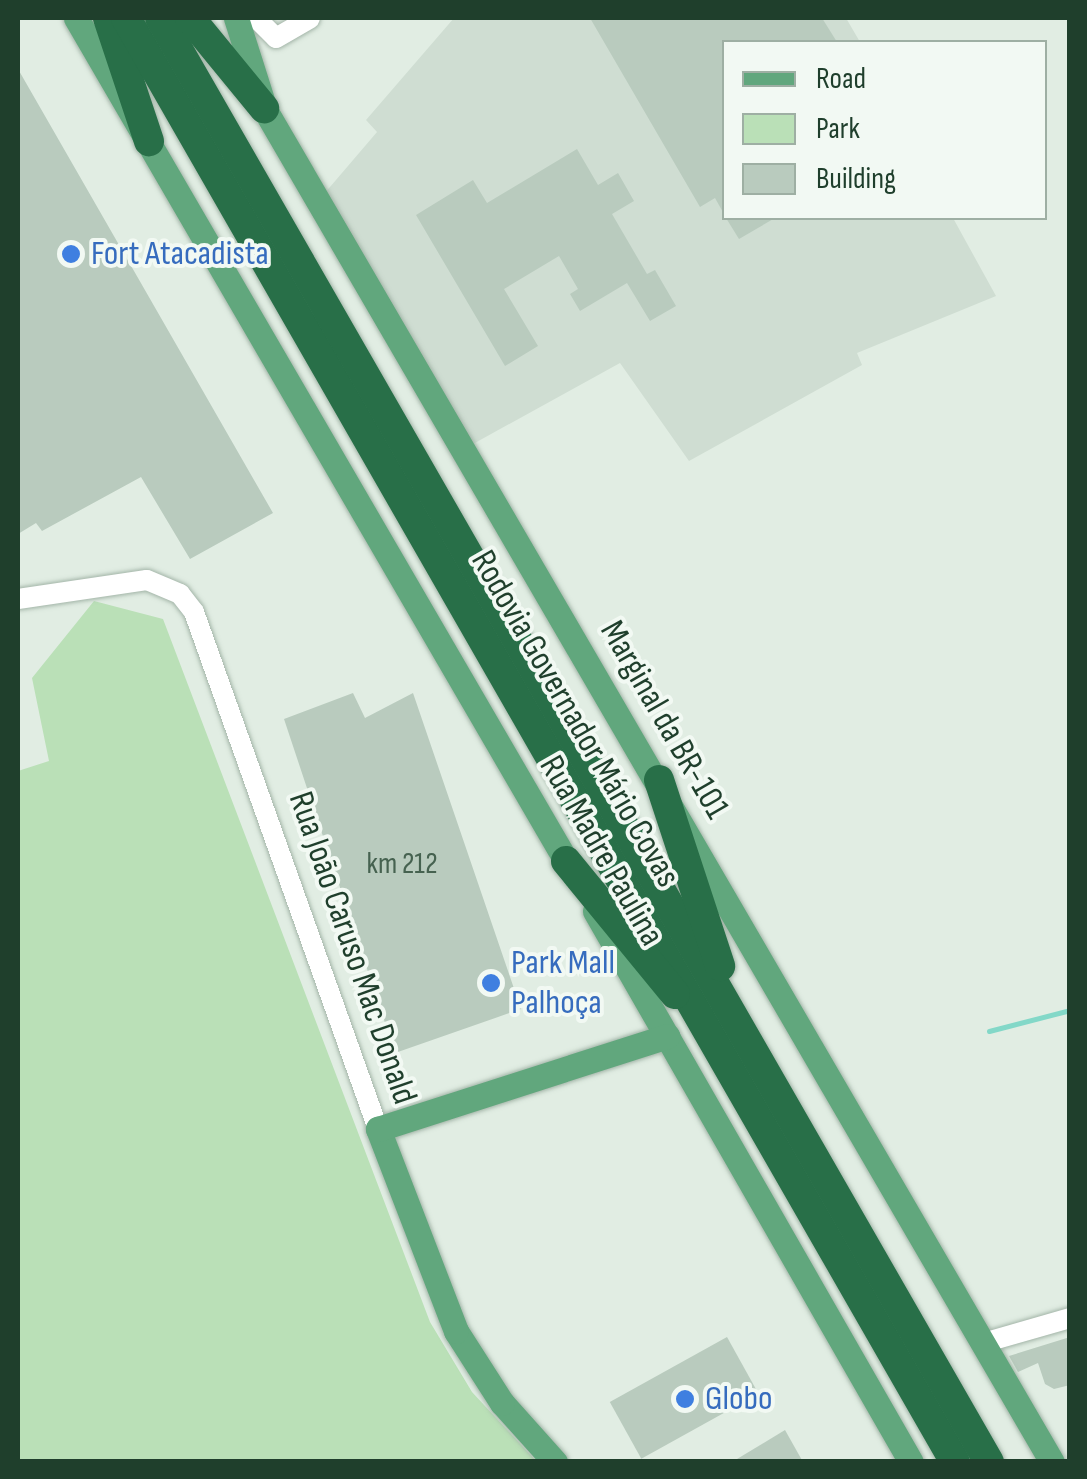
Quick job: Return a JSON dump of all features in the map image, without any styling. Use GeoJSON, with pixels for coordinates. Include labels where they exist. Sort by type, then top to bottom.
{"type":"FeatureCollection","features":[{"type":"Feature","properties":{"kind":"highway"},"geometry":{"type":"LineString","coordinates":[[108,18],[149,141]]}},
{"type":"Feature","properties":{"kind":"highway","name":"Rodovia Governador Mário Covas"},"geometry":{"type":"LineString","coordinates":[[126,18],[733,1066],[956,1462]]}},
{"type":"Feature","properties":{"kind":"highway","name":"Rodovia Governador Mário Covas"},"geometry":{"type":"LineString","coordinates":[[160,18],[989,1462]]}},
{"type":"Feature","properties":{"kind":"highway"},"geometry":{"type":"LineString","coordinates":[[190,18],[264,108]]}},
{"type":"Feature","properties":{"kind":"highway"},"geometry":{"type":"LineString","coordinates":[[659,780],[739,1026]]}},
{"type":"Feature","properties":{"kind":"highway"},"geometry":{"type":"LineString","coordinates":[[566,861],[733,1066]]}},
{"type":"Feature","properties":{"kind":"main road","name":"Rua Madre Paulina"},"geometry":{"type":"LineString","coordinates":[[76,18],[911,1462]]}},
{"type":"Feature","properties":{"kind":"main road","name":"Marginal da BR-101"},"geometry":{"type":"LineString","coordinates":[[210,18],[659,780],[1052,1462]]}},
{"type":"Feature","properties":{"kind":"main road"},"geometry":{"type":"LineString","coordinates":[[236,18],[264,108]]}},
{"type":"Feature","properties":{"kind":"main road"},"geometry":{"type":"LineString","coordinates":[[378,1129],[667,1036]]}},
{"type":"Feature","properties":{"kind":"main road","name":"Rua João Caruso Mac Donald"},"geometry":{"type":"LineString","coordinates":[[378,1129],[456,1331],[502,1402],[556,1462]]}},
{"type":"Feature","properties":{"kind":"street"},"geometry":{"type":"LineString","coordinates":[[256,18],[276,38],[310,18]]}},
{"type":"Feature","properties":{"kind":"street","name":"Rua João Caruso Mac Donald"},"geometry":{"type":"LineString","coordinates":[[18,599],[147,580],[180,594],[194,612],[378,1129]]}},
{"type":"Feature","properties":{"kind":"street"},"geometry":{"type":"LineString","coordinates":[[983,1343],[1070,1318]]}},
{"type":"Feature","properties":{"kind":"shaded area"},"geometry":{"type":"Polygon","coordinates":[[[454,18],[846,18],[859,40],[722,40],[722,220],[954,220],[996,296],[857,353],[862,365],[689,461],[620,363],[473,444],[324,194],[377,132],[366,120],[454,18]]]}},
{"type":"Feature","properties":{"kind":"green space"},"geometry":{"type":"Polygon","coordinates":[[[94,601],[163,619],[430,1322],[472,1392],[536,1461],[18,1462],[18,771],[49,761],[32,678],[94,601]]]}},
{"type":"Feature","properties":{"kind":"building"},"geometry":{"type":"Polygon","coordinates":[[[590,18],[822,18],[836,40],[722,40],[722,210],[715,198],[700,207],[590,18]]]}},
{"type":"Feature","properties":{"kind":"building","name":"Fort Atacadista"},"geometry":{"type":"Polygon","coordinates":[[[18,69],[273,513],[190,559],[141,477],[42,531],[36,523],[18,534],[18,69]]]}},
{"type":"Feature","properties":{"kind":"building"},"geometry":{"type":"Polygon","coordinates":[[[577,149],[598,185],[618,173],[634,201],[612,214],[647,274],[655,270],[676,306],[650,321],[627,283],[580,311],[570,294],[578,289],[559,256],[504,289],[538,346],[505,366],[416,215],[473,180],[487,203],[577,149]]]}},
{"type":"Feature","properties":{"kind":"building"},"geometry":{"type":"Polygon","coordinates":[[[727,220],[772,220],[739,239],[727,220]]]}},
{"type":"Feature","properties":{"kind":"building"},"geometry":{"type":"Polygon","coordinates":[[[353,693],[365,718],[413,693],[521,1009],[395,1053],[284,719],[353,693]]]}},
{"type":"Feature","properties":{"kind":"building","name":"Globo"},"geometry":{"type":"Polygon","coordinates":[[[727,1337],[759,1394],[641,1459],[610,1402],[727,1337]]]}},
{"type":"Feature","properties":{"kind":"building"},"geometry":{"type":"Polygon","coordinates":[[[1070,1337],[1070,1385],[1054,1389],[1045,1384],[1038,1363],[1018,1372],[1009,1356],[1070,1337]]]}},
{"type":"Feature","properties":{"kind":"building"},"geometry":{"type":"Polygon","coordinates":[[[785,1430],[803,1462],[732,1462],[785,1430]]]}},
{"type":"Feature","properties":{"kind":"waterway"},"geometry":{"type":"LineString","coordinates":[[989,1031],[1070,1010]]}},
{"type":"Feature","properties":{"kind":"place","name":"Fort Atacadista"},"geometry":{"type":"Point","coordinates":[71,254]}},
{"type":"Feature","properties":{"kind":"place","name":"Park Mall Palhoça"},"geometry":{"type":"Point","coordinates":[491,983]}},
{"type":"Feature","properties":{"kind":"place","name":"Globo"},"geometry":{"type":"Point","coordinates":[685,1399]}}]}
